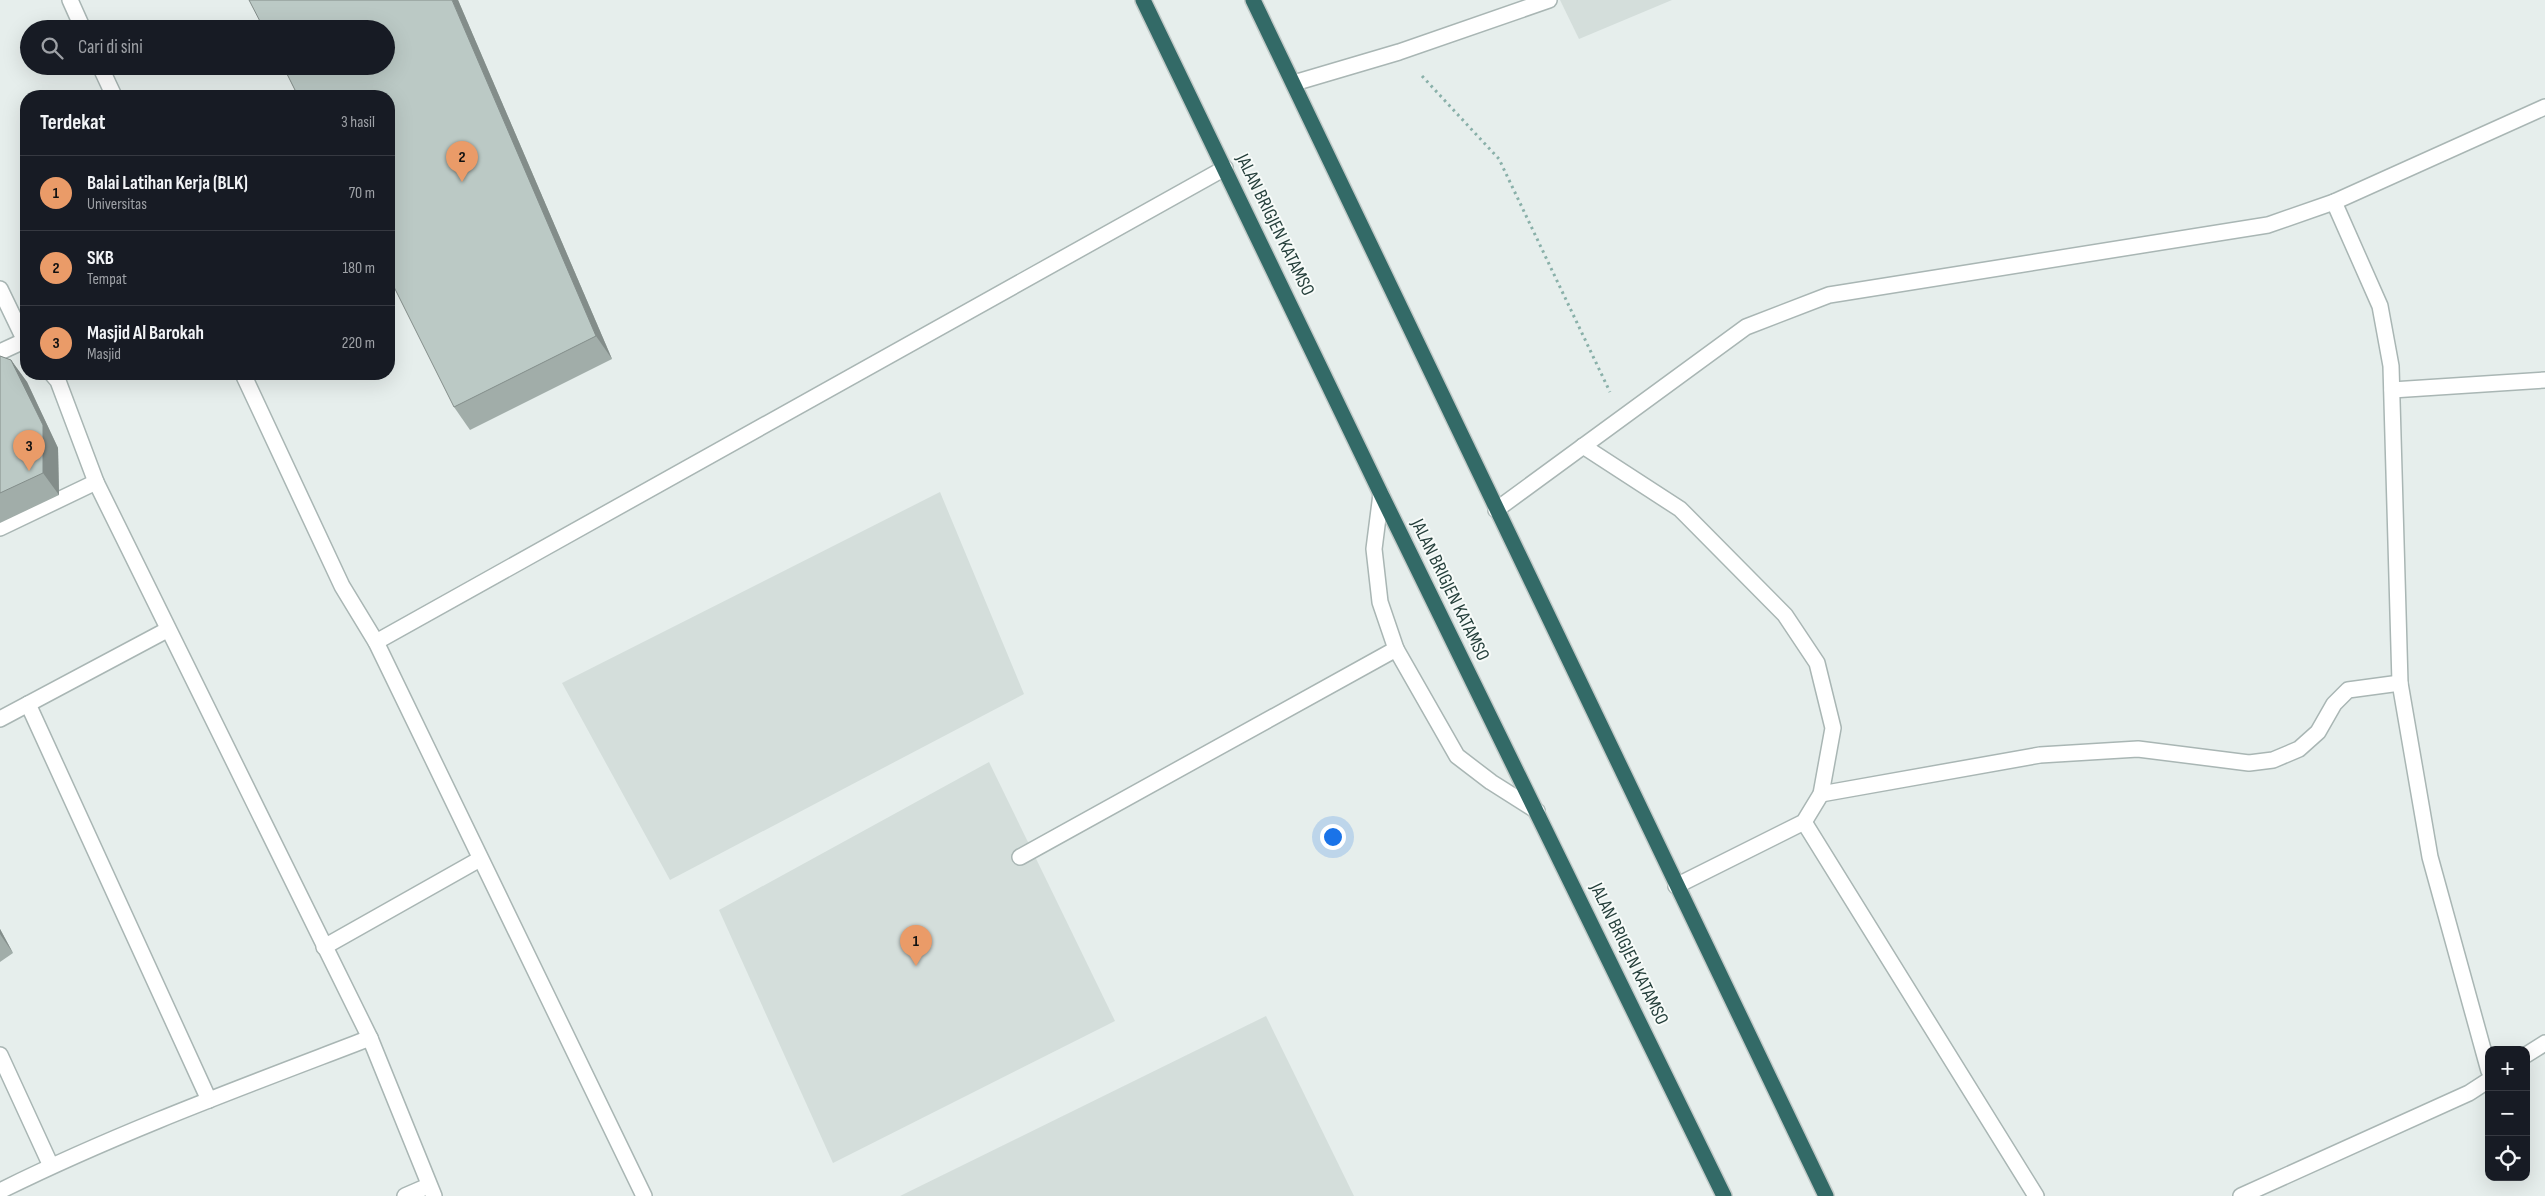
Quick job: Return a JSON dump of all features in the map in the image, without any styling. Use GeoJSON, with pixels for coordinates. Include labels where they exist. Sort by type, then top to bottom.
{"type":"FeatureCollection","features":[{"type":"Feature","properties":{"kind":"highway","name":"JALAN BRIGJEN KATAMSO"},"geometry":{"type":"LineString","coordinates":[[1143,0],[1381,494],[1724,1196]]}},
{"type":"Feature","properties":{"kind":"highway"},"geometry":{"type":"LineString","coordinates":[[1254,0],[1496,510],[1826,1196]]}},
{"type":"Feature","properties":{"kind":"street"},"geometry":{"type":"LineString","coordinates":[[70,0],[79,20]]}},
{"type":"Feature","properties":{"kind":"street"},"geometry":{"type":"LineString","coordinates":[[1294,83],[1399,52],[1549,0]]}},
{"type":"Feature","properties":{"kind":"street"},"geometry":{"type":"LineString","coordinates":[[104,75],[111,90]]}},
{"type":"Feature","properties":{"kind":"street"},"geometry":{"type":"LineString","coordinates":[[1496,510],[1746,327],[1829,295],[2268,225],[2334,202],[2545,107]]}},
{"type":"Feature","properties":{"kind":"street"},"geometry":{"type":"LineString","coordinates":[[376,642],[1225,168]]}},
{"type":"Feature","properties":{"kind":"street"},"geometry":{"type":"LineString","coordinates":[[2334,202],[2380,306],[2391,366],[2400,683],[2430,857],[2485,1056]]}},
{"type":"Feature","properties":{"kind":"street"},"geometry":{"type":"LineString","coordinates":[[0,289],[20,329]]}},
{"type":"Feature","properties":{"kind":"street"},"geometry":{"type":"LineString","coordinates":[[0,352],[20,344]]}},
{"type":"Feature","properties":{"kind":"street"},"geometry":{"type":"LineString","coordinates":[[57,380],[96,482],[167,630],[370,1038],[431,1191],[405,1196]]}},
{"type":"Feature","properties":{"kind":"street"},"geometry":{"type":"LineString","coordinates":[[246,380],[342,586],[376,642],[644,1196]]}},
{"type":"Feature","properties":{"kind":"street"},"geometry":{"type":"LineString","coordinates":[[2392,390],[2545,380]]}},
{"type":"Feature","properties":{"kind":"street"},"geometry":{"type":"LineString","coordinates":[[1583,446],[1680,509],[1785,615],[1817,663],[1833,728],[1821,794],[1804,822],[1676,886]]}},
{"type":"Feature","properties":{"kind":"street"},"geometry":{"type":"LineString","coordinates":[[0,528],[96,482]]}},
{"type":"Feature","properties":{"kind":"street"},"geometry":{"type":"LineString","coordinates":[[1381,494],[1374,549],[1380,602],[1396,650],[1457,756],[1491,782],[1537,810]]}},
{"type":"Feature","properties":{"kind":"street"},"geometry":{"type":"LineString","coordinates":[[0,719],[167,630]]}},
{"type":"Feature","properties":{"kind":"street"},"geometry":{"type":"LineString","coordinates":[[1020,857],[1396,650]]}},
{"type":"Feature","properties":{"kind":"street"},"geometry":{"type":"LineString","coordinates":[[1821,794],[2040,756],[2138,749],[2248,763],[2273,760],[2299,749],[2318,732],[2334,704],[2348,690],[2400,683]]}},
{"type":"Feature","properties":{"kind":"street"},"geometry":{"type":"LineString","coordinates":[[28,704],[209,1100]]}},
{"type":"Feature","properties":{"kind":"street"},"geometry":{"type":"LineString","coordinates":[[1804,822],[2036,1196]]}},
{"type":"Feature","properties":{"kind":"street"},"geometry":{"type":"LineString","coordinates":[[324,947],[480,859]]}},
{"type":"Feature","properties":{"kind":"street"},"geometry":{"type":"LineString","coordinates":[[0,1191],[51,1166],[209,1100],[370,1038]]}},
{"type":"Feature","properties":{"kind":"street"},"geometry":{"type":"LineString","coordinates":[[2530,1052],[2545,1043]]}},
{"type":"Feature","properties":{"kind":"street"},"geometry":{"type":"LineString","coordinates":[[0,1054],[51,1166]]}},
{"type":"Feature","properties":{"kind":"street"},"geometry":{"type":"LineString","coordinates":[[2241,1196],[2469,1092],[2485,1082]]}},
{"type":"Feature","properties":{"kind":"path"},"geometry":{"type":"LineString","coordinates":[[1399,52],[1499,159],[1622,417]]}},
{"type":"Feature","properties":{"kind":"shaded area"},"geometry":{"type":"Polygon","coordinates":[[[1560,0],[1672,0],[1579,39],[1560,0]]]}},
{"type":"Feature","properties":{"kind":"shaded area"},"geometry":{"type":"Polygon","coordinates":[[[940,492],[1024,694],[670,880],[562,683],[940,492]]]}},
{"type":"Feature","properties":{"kind":"shaded area"},"geometry":{"type":"Polygon","coordinates":[[[989,762],[1115,1021],[833,1163],[719,910],[989,762]]]}},
{"type":"Feature","properties":{"kind":"shaded area"},"geometry":{"type":"Polygon","coordinates":[[[1266,1016],[1354,1196],[900,1196],[1266,1016]]]}},
{"type":"Feature","properties":{"kind":"building"},"geometry":{"type":"Polygon","coordinates":[[[249,0],[452,0],[596,336],[454,407],[395,289],[395,90],[295,90],[288,75],[395,75],[395,20],[259,20],[249,0]]]}},
{"type":"Feature","properties":{"kind":"building"},"geometry":{"type":"Polygon","coordinates":[[[0,356],[11,360],[43,425],[43,473],[0,493],[0,356]]]}},
{"type":"Feature","properties":{"kind":"place","name":"SKB"},"geometry":{"type":"Point","coordinates":[462,182]}},
{"type":"Feature","properties":{"kind":"place","name":"Masjid Al Barokah"},"geometry":{"type":"Point","coordinates":[29,471]}},
{"type":"Feature","properties":{"kind":"place","name":"Balai Latihan Kerja (BLK)"},"geometry":{"type":"Point","coordinates":[916,966]}}]}
